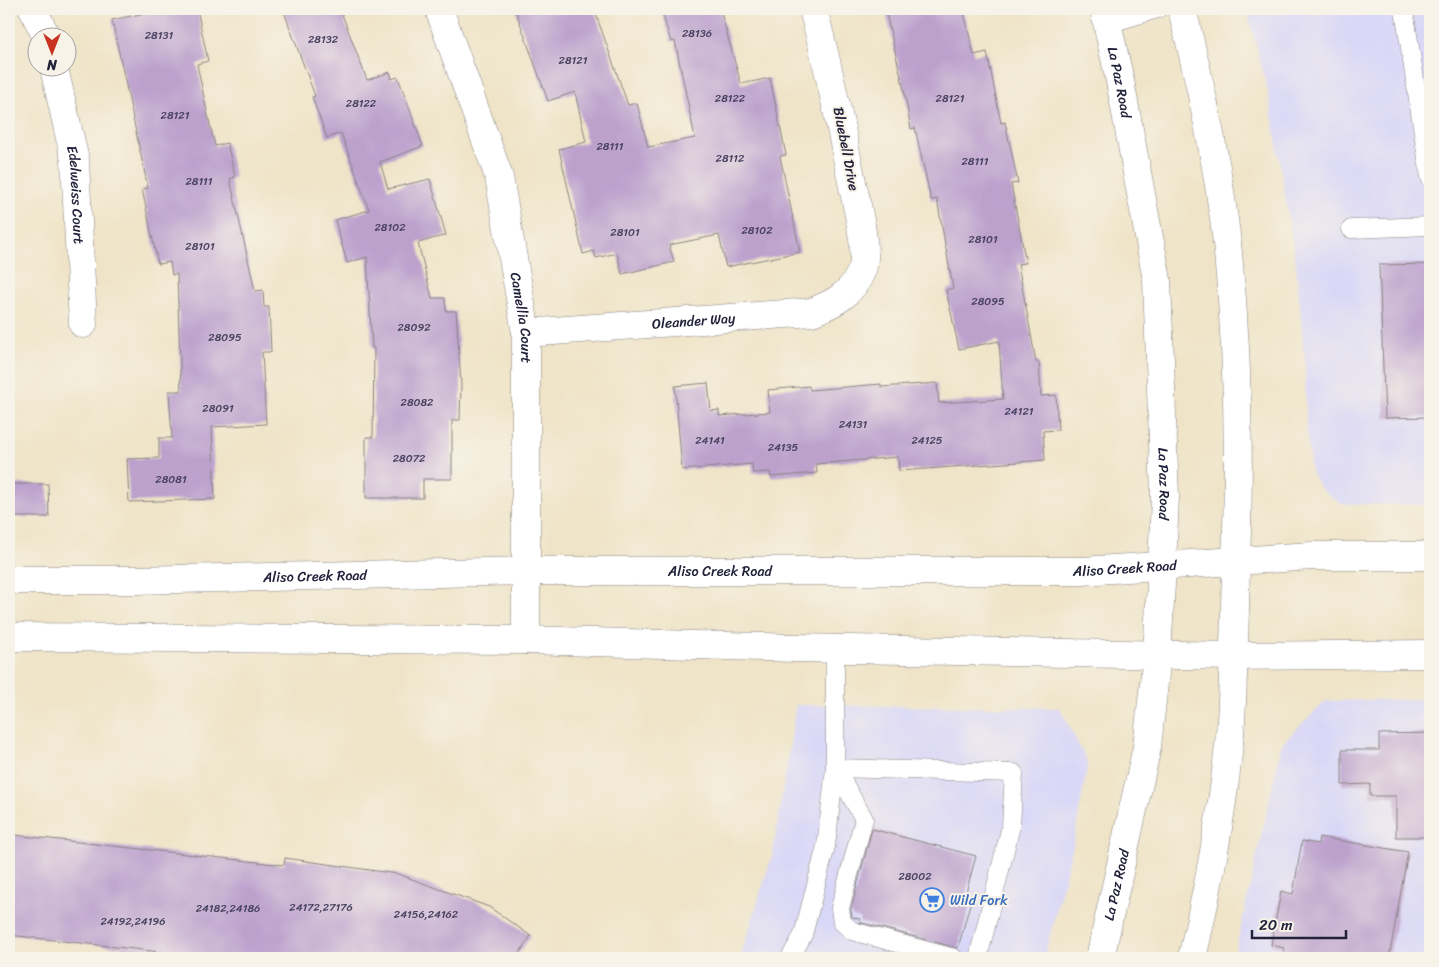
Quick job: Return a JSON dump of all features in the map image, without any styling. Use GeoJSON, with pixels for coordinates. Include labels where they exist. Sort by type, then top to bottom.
{"type":"FeatureCollection","features":[{"type":"Feature","properties":{"kind":"main road"},"geometry":{"type":"LineString","coordinates":[[34,9],[43,28]]}},
{"type":"Feature","properties":{"kind":"main road","name":"Camellia Court"},"geometry":{"type":"LineString","coordinates":[[439,9],[498,178],[526,333],[526,640]]}},
{"type":"Feature","properties":{"kind":"main road","name":"Bluebell Drive"},"geometry":{"type":"LineString","coordinates":[[813,9],[831,75],[863,234],[864,268],[852,288]]}},
{"type":"Feature","properties":{"kind":"main road"},"geometry":{"type":"LineString","coordinates":[[1182,9],[1211,144],[1227,242],[1234,344],[1239,474],[1231,723],[1210,882],[1192,958]]}},
{"type":"Feature","properties":{"kind":"main road","name":"La Paz Road"},"geometry":{"type":"LineString","coordinates":[[1100,958],[1147,747],[1157,655],[1164,497],[1157,280],[1106,17]]}},
{"type":"Feature","properties":{"kind":"main road","name":"Edelweiss Court"},"geometry":{"type":"LineString","coordinates":[[56,78],[75,160],[83,324]]}},
{"type":"Feature","properties":{"kind":"main road","name":"Oleander Way"},"geometry":{"type":"LineString","coordinates":[[526,333],[812,312],[835,303],[852,288]]}},
{"type":"Feature","properties":{"kind":"main road","name":"Aliso Creek Road"},"geometry":{"type":"LineString","coordinates":[[9,580],[146,580],[526,571],[1082,571],[1312,556],[1430,556]]}},
{"type":"Feature","properties":{"kind":"main road"},"geometry":{"type":"LineString","coordinates":[[9,637],[526,640],[836,649],[1234,656],[1430,654]]}},
{"type":"Feature","properties":{"kind":"lane"},"geometry":{"type":"LineString","coordinates":[[1106,17],[1158,9]]}},
{"type":"Feature","properties":{"kind":"lane"},"geometry":{"type":"LineString","coordinates":[[1404,9],[1430,176]]}},
{"type":"Feature","properties":{"kind":"lane"},"geometry":{"type":"LineString","coordinates":[[1350,229],[1430,226]]}},
{"type":"Feature","properties":{"kind":"lane"},"geometry":{"type":"LineString","coordinates":[[792,958],[803,935],[826,846],[836,768],[836,649]]}},
{"type":"Feature","properties":{"kind":"lane"},"geometry":{"type":"LineString","coordinates":[[836,768],[864,819],[840,908],[842,922],[852,931],[954,958]]}},
{"type":"Feature","properties":{"kind":"lane"},"geometry":{"type":"LineString","coordinates":[[836,768],[1014,773],[1011,826],[978,958]]}},
{"type":"Feature","properties":{"kind":"shaded area"},"geometry":{"type":"Polygon","coordinates":[[[1247,9],[1430,9],[1430,505],[1341,504],[1320,488],[1311,472],[1306,427],[1305,362],[1296,264],[1269,96],[1247,9]]]}},
{"type":"Feature","properties":{"kind":"shaded area"},"geometry":{"type":"Polygon","coordinates":[[[1430,699],[1430,958],[1234,958],[1282,743],[1326,701],[1430,699]]]}},
{"type":"Feature","properties":{"kind":"shaded area"},"geometry":{"type":"Polygon","coordinates":[[[796,705],[1060,708],[1088,763],[1073,846],[1044,958],[740,958],[773,853],[796,705]]]}},
{"type":"Feature","properties":{"kind":"building"},"geometry":{"type":"Polygon","coordinates":[[[164,9],[197,9],[208,61],[197,64],[215,146],[227,143],[235,177],[230,179],[255,291],[263,290],[264,307],[269,307],[271,352],[262,352],[266,424],[212,427],[215,499],[129,502],[127,459],[159,458],[159,438],[172,438],[169,391],[181,391],[177,274],[172,275],[170,262],[158,264],[142,189],[148,188],[112,20],[164,9]]]}},
{"type":"Feature","properties":{"kind":"building"},"geometry":{"type":"Polygon","coordinates":[[[283,9],[340,9],[367,80],[390,72],[392,79],[398,77],[423,146],[380,162],[388,189],[430,179],[446,235],[418,243],[432,298],[445,298],[446,311],[456,311],[461,385],[460,420],[452,420],[452,479],[423,479],[423,498],[366,498],[366,437],[373,437],[374,348],[372,348],[367,257],[347,263],[335,220],[369,210],[341,133],[327,138],[312,97],[315,96],[283,9]]]}},
{"type":"Feature","properties":{"kind":"building"},"geometry":{"type":"Polygon","coordinates":[[[515,9],[594,9],[628,105],[637,103],[648,147],[695,138],[675,41],[671,42],[661,9],[720,9],[741,84],[770,78],[786,155],[780,156],[800,252],[726,267],[719,235],[669,245],[674,262],[622,274],[617,253],[596,258],[594,251],[583,254],[559,149],[586,142],[575,92],[548,101],[515,9]]]}},
{"type":"Feature","properties":{"kind":"building"},"geometry":{"type":"Polygon","coordinates":[[[885,9],[963,9],[974,55],[987,52],[1001,123],[1005,122],[1018,183],[1011,184],[1026,263],[1018,264],[1036,362],[1039,362],[1041,396],[1056,395],[1058,430],[1043,431],[1045,460],[899,471],[898,457],[816,464],[817,473],[771,477],[770,472],[753,473],[752,464],[682,470],[675,386],[708,383],[711,411],[719,410],[719,416],[770,412],[768,390],[809,386],[810,390],[881,384],[881,387],[937,383],[939,403],[1003,399],[999,341],[959,349],[946,290],[953,288],[937,199],[931,200],[915,128],[911,129],[885,9]]]}},
{"type":"Feature","properties":{"kind":"building"},"geometry":{"type":"Polygon","coordinates":[[[1430,264],[1430,417],[1385,418],[1379,265],[1430,264]]]}},
{"type":"Feature","properties":{"kind":"building"},"geometry":{"type":"Polygon","coordinates":[[[9,484],[48,484],[49,517],[9,517],[9,484]]]}},
{"type":"Feature","properties":{"kind":"building"},"geometry":{"type":"Polygon","coordinates":[[[1430,733],[1430,837],[1396,837],[1396,796],[1370,796],[1370,784],[1342,785],[1342,750],[1379,750],[1379,734],[1430,733]]]}},
{"type":"Feature","properties":{"kind":"building"},"geometry":{"type":"Polygon","coordinates":[[[872,829],[976,856],[965,896],[972,897],[958,948],[859,922],[860,919],[852,917],[851,909],[872,829]]]}},
{"type":"Feature","properties":{"kind":"building"},"geometry":{"type":"Polygon","coordinates":[[[15,835],[284,865],[285,858],[398,874],[489,907],[531,936],[516,958],[214,958],[9,935],[13,885],[9,885],[9,874],[15,835]]]}},
{"type":"Feature","properties":{"kind":"building"},"geometry":{"type":"Polygon","coordinates":[[[1319,837],[1408,852],[1389,958],[1282,958],[1284,948],[1271,945],[1281,891],[1293,894],[1302,841],[1318,844],[1319,837]]]}},
{"type":"Feature","properties":{"kind":"place","name":"Wild Fork"},"geometry":{"type":"Point","coordinates":[932,900]}}]}
